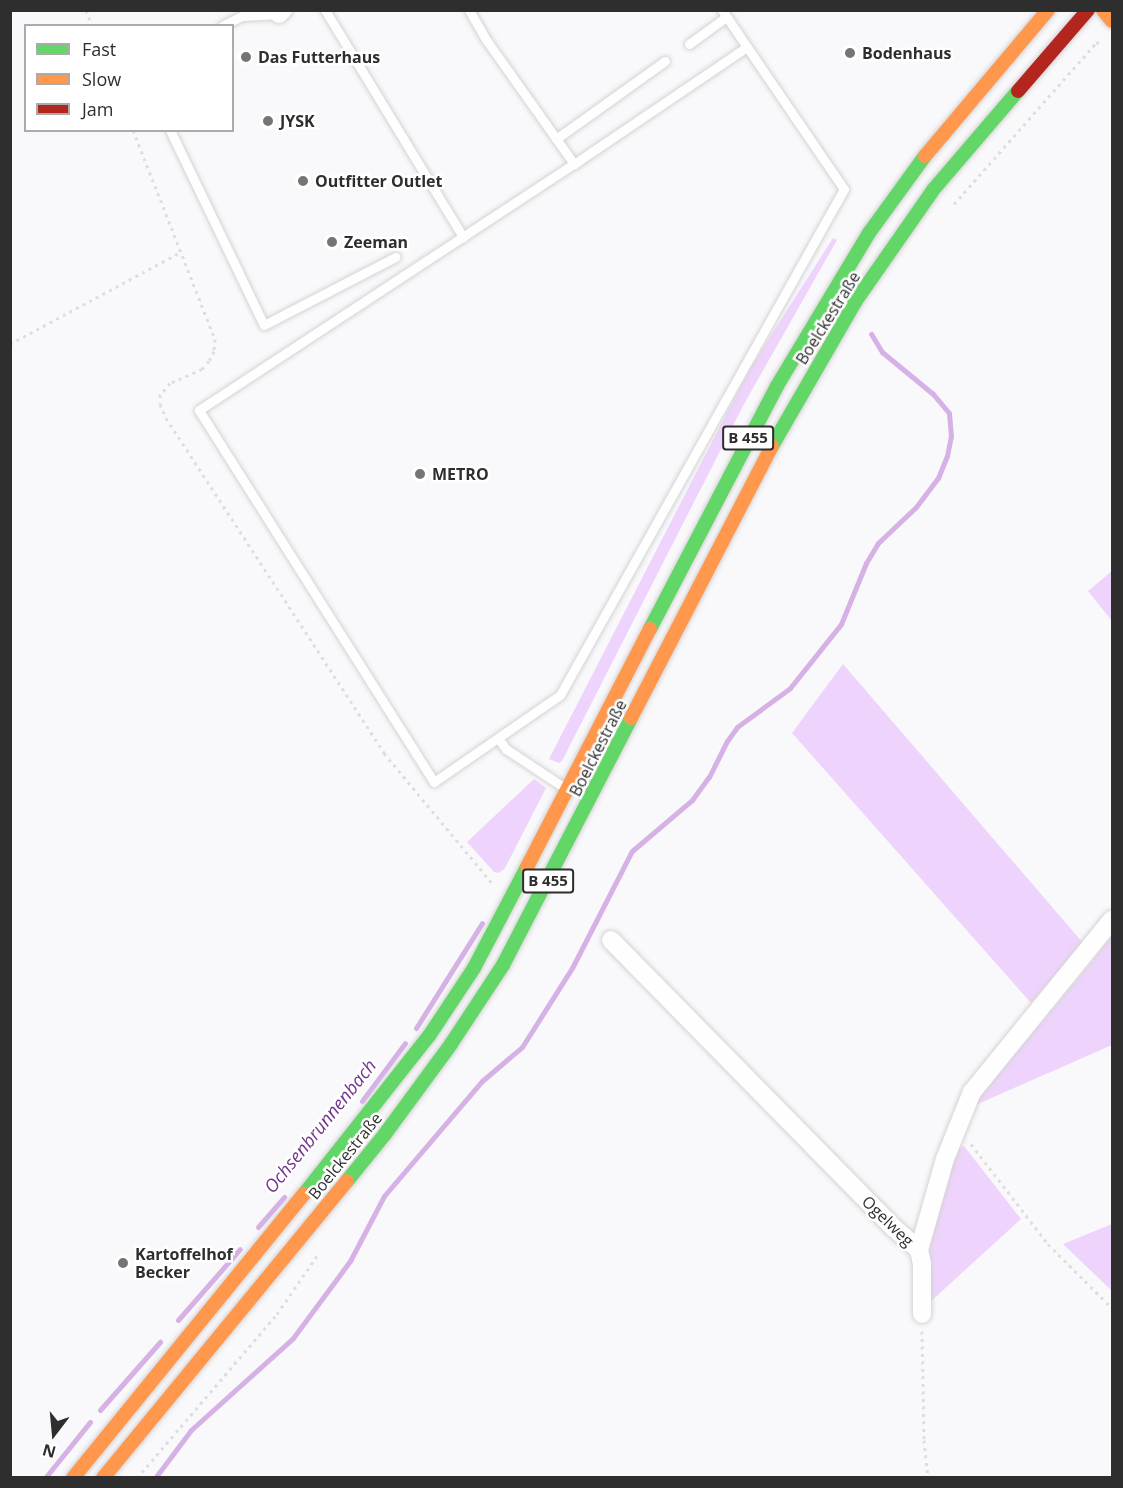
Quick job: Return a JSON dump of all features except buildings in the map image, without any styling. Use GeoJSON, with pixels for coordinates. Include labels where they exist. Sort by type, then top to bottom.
{"type":"FeatureCollection","features":[{"type":"Feature","properties":{"kind":"main road","name":"Boelckestraße"},"geometry":{"type":"LineString","coordinates":[[73,1478],[294,1208],[429,1036],[474,968],[672,591],[750,434],[869,233],[939,137],[1048,10]]}},
{"type":"Feature","properties":{"kind":"main road","name":"Boelckestraße"},"geometry":{"type":"LineString","coordinates":[[103,1478],[386,1134],[451,1044],[503,965],[782,426],[855,302],[933,190],[1088,10]]}},
{"type":"Feature","properties":{"kind":"main road"},"geometry":{"type":"LineString","coordinates":[[1103,10],[1113,21]]}},
{"type":"Feature","properties":{"kind":"street","name":"Ogelweg"},"geometry":{"type":"LineString","coordinates":[[611,940],[894,1228],[919,1250],[945,1159],[972,1092],[1113,920]]}},
{"type":"Feature","properties":{"kind":"street"},"geometry":{"type":"LineString","coordinates":[[919,1250],[922,1264],[922,1314]]}},
{"type":"Feature","properties":{"kind":"lane"},"geometry":{"type":"LineString","coordinates":[[325,10],[463,237]]}},
{"type":"Feature","properties":{"kind":"lane"},"geometry":{"type":"LineString","coordinates":[[469,10],[487,41],[574,165]]}},
{"type":"Feature","properties":{"kind":"lane"},"geometry":{"type":"LineString","coordinates":[[226,24],[242,16],[281,12]]}},
{"type":"Feature","properties":{"kind":"lane"},"geometry":{"type":"LineString","coordinates":[[689,44],[724,14],[747,47],[844,189],[560,695],[434,782],[199,410],[574,165],[747,47]]}},
{"type":"Feature","properties":{"kind":"lane"},"geometry":{"type":"LineString","coordinates":[[556,139],[665,61]]}},
{"type":"Feature","properties":{"kind":"lane"},"geometry":{"type":"LineString","coordinates":[[171,132],[264,325],[394,257]]}},
{"type":"Feature","properties":{"kind":"lane"},"geometry":{"type":"LineString","coordinates":[[498,738],[506,750],[568,790]]}},
{"type":"Feature","properties":{"kind":"path"},"geometry":{"type":"LineString","coordinates":[[10,344],[181,252]]}},
{"type":"Feature","properties":{"kind":"path"},"geometry":{"type":"LineString","coordinates":[[957,1126],[1048,1244],[1113,1308]]}},
{"type":"Feature","properties":{"kind":"path"},"geometry":{"type":"LineString","coordinates":[[922,1314],[924,1440],[928,1478]]}},
{"type":"Feature","properties":{"kind":"shaded area"},"geometry":{"type":"Polygon","coordinates":[[[833,238],[837,240],[744,404],[562,761],[559,763],[549,759],[749,370],[833,238]]]}},
{"type":"Feature","properties":{"kind":"shaded area"},"geometry":{"type":"Polygon","coordinates":[[[1112,571],[1112,621],[1088,591],[1112,571]]]}},
{"type":"Feature","properties":{"kind":"shaded area"},"geometry":{"type":"Polygon","coordinates":[[[843,664],[1083,943],[1031,1003],[792,733],[843,664]]]}},
{"type":"Feature","properties":{"kind":"shaded area"},"geometry":{"type":"Polygon","coordinates":[[[534,779],[546,788],[505,868],[499,873],[494,872],[467,842],[534,779]]]}},
{"type":"Feature","properties":{"kind":"shaded area"},"geometry":{"type":"Polygon","coordinates":[[[1112,935],[1112,1045],[971,1107],[1089,965],[1112,935]]]}},
{"type":"Feature","properties":{"kind":"shaded area"},"geometry":{"type":"Polygon","coordinates":[[[964,1146],[1021,1219],[929,1303],[929,1242],[957,1150],[964,1146]]]}},
{"type":"Feature","properties":{"kind":"shaded area"},"geometry":{"type":"Polygon","coordinates":[[[1112,1224],[1112,1291],[1063,1244],[1112,1224]]]}},
{"type":"Feature","properties":{"kind":"waterway"},"geometry":{"type":"LineString","coordinates":[[155,1478],[191,1430],[293,1338],[350,1261],[384,1196],[482,1081],[522,1047],[572,968],[632,851],[692,800],[709,777],[727,741],[737,727],[790,688],[841,624],[866,563],[878,543],[916,507],[938,478],[947,456],[951,436],[949,413],[933,394],[882,352],[871,334]]}},
{"type":"Feature","properties":{"kind":"waterway","name":"Ochsenbrunnenbach"},"geometry":{"type":"LineString","coordinates":[[416,1028],[482,923]]}},
{"type":"Feature","properties":{"kind":"waterway","name":"Ochsenbrunnenbach"},"geometry":{"type":"LineString","coordinates":[[362,1101],[405,1043]]}},
{"type":"Feature","properties":{"kind":"waterway","name":"Ochsenbrunnenbach"},"geometry":{"type":"LineString","coordinates":[[258,1227],[284,1197]]}},
{"type":"Feature","properties":{"kind":"waterway","name":"Ochsenbrunnenbach"},"geometry":{"type":"LineString","coordinates":[[178,1320],[240,1249]]}},
{"type":"Feature","properties":{"kind":"waterway","name":"Ochsenbrunnenbach"},"geometry":{"type":"LineString","coordinates":[[100,1410],[160,1342]]}},
{"type":"Feature","properties":{"kind":"waterway","name":"Ochsenbrunnenbach"},"geometry":{"type":"LineString","coordinates":[[45,1478],[90,1422]]}},
{"type":"Feature","properties":{"kind":"traffic: fast"},"geometry":{"type":"LineString","coordinates":[[772,446],[855,302],[933,190],[1018,91]]}},
{"type":"Feature","properties":{"kind":"traffic: fast"},"geometry":{"type":"LineString","coordinates":[[650,629],[777,386],[869,233],[925,156]]}},
{"type":"Feature","properties":{"kind":"traffic: fast"},"geometry":{"type":"LineString","coordinates":[[347,1181],[385,1134],[451,1044],[503,965],[631,718]]}},
{"type":"Feature","properties":{"kind":"traffic: fast"},"geometry":{"type":"LineString","coordinates":[[304,1194],[429,1036],[474,968],[527,867]]}},
{"type":"Feature","properties":{"kind":"traffic: slow"},"geometry":{"type":"LineString","coordinates":[[925,156],[1048,10]]}},
{"type":"Feature","properties":{"kind":"traffic: slow"},"geometry":{"type":"LineString","coordinates":[[1103,10],[1112,21]]}},
{"type":"Feature","properties":{"kind":"traffic: slow"},"geometry":{"type":"LineString","coordinates":[[631,718],[772,446]]}},
{"type":"Feature","properties":{"kind":"traffic: slow"},"geometry":{"type":"LineString","coordinates":[[527,867],[650,629]]}},
{"type":"Feature","properties":{"kind":"traffic: slow"},"geometry":{"type":"LineString","coordinates":[[103,1478],[347,1181]]}},
{"type":"Feature","properties":{"kind":"traffic: slow"},"geometry":{"type":"LineString","coordinates":[[73,1478],[304,1194]]}},
{"type":"Feature","properties":{"kind":"traffic: jam"},"geometry":{"type":"LineString","coordinates":[[1018,91],[1088,10]]}},
{"type":"Feature","properties":{"kind":"place","name":"Bodenhaus"},"geometry":{"type":"Point","coordinates":[850,53]}},
{"type":"Feature","properties":{"kind":"place","name":"Das Futterhaus"},"geometry":{"type":"Point","coordinates":[246,57]}},
{"type":"Feature","properties":{"kind":"place","name":"JYSK"},"geometry":{"type":"Point","coordinates":[268,121]}},
{"type":"Feature","properties":{"kind":"place","name":"Outfitter Outlet"},"geometry":{"type":"Point","coordinates":[303,181]}},
{"type":"Feature","properties":{"kind":"place","name":"Zeeman"},"geometry":{"type":"Point","coordinates":[332,242]}},
{"type":"Feature","properties":{"kind":"place","name":"METRO"},"geometry":{"type":"Point","coordinates":[420,474]}},
{"type":"Feature","properties":{"kind":"place","name":"Kartoffelhof Becker"},"geometry":{"type":"Point","coordinates":[123,1263]}}]}
